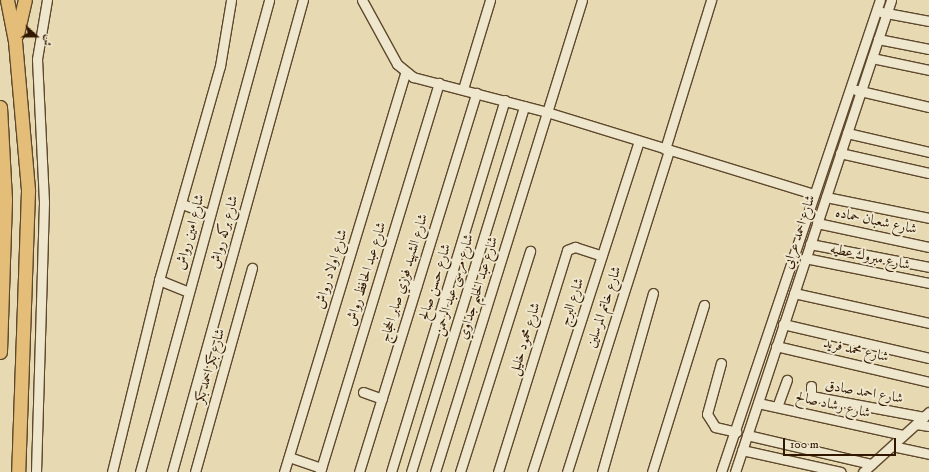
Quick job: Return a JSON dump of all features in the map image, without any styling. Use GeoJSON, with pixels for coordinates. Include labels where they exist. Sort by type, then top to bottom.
{"type":"FeatureCollection","features":[{"type":"Feature","properties":{"kind":"highway"},"geometry":{"type":"LineString","coordinates":[[7,0],[15,41],[28,222],[18,472]]}},
{"type":"Feature","properties":{"kind":"highway"},"geometry":{"type":"LineString","coordinates":[[15,41],[25,0]]}},
{"type":"Feature","properties":{"kind":"highway"},"geometry":{"type":"LineString","coordinates":[[0,107],[4,148],[0,352]]}},
{"type":"Feature","properties":{"kind":"street"},"geometry":{"type":"LineString","coordinates":[[36,472],[44,202],[37,59],[47,0]]}},
{"type":"Feature","properties":{"kind":"street"},"geometry":{"type":"LineString","coordinates":[[112,472],[159,280],[224,53],[232,0]]}},
{"type":"Feature","properties":{"kind":"street","name":"شارع امين رواش"},"geometry":{"type":"LineString","coordinates":[[140,472],[209,214],[269,0]]}},
{"type":"Feature","properties":{"kind":"street","name":"شارع بركه رواش"},"geometry":{"type":"LineString","coordinates":[[172,472],[303,0]]}},
{"type":"Feature","properties":{"kind":"street"},"geometry":{"type":"LineString","coordinates":[[362,0],[405,73],[547,112],[814,194]]}},
{"type":"Feature","properties":{"kind":"street"},"geometry":{"type":"LineString","coordinates":[[463,89],[490,0]]}},
{"type":"Feature","properties":{"kind":"street","name":"شارع عبد الحليم جداوي"},"geometry":{"type":"LineString","coordinates":[[435,472],[582,0]]}},
{"type":"Feature","properties":{"kind":"street","name":"شارع خاتم المرسلين"},"geometry":{"type":"LineString","coordinates":[[567,472],[667,150],[711,0]]}},
{"type":"Feature","properties":{"kind":"street"},"geometry":{"type":"LineString","coordinates":[[721,472],[736,432],[814,194],[880,0]]}},
{"type":"Feature","properties":{"kind":"street","name":"شارع احمد عرابى"},"geometry":{"type":"LineString","coordinates":[[734,472],[891,0]]}},
{"type":"Feature","properties":{"kind":"street"},"geometry":{"type":"LineString","coordinates":[[876,11],[929,21]]}},
{"type":"Feature","properties":{"kind":"street"},"geometry":{"type":"LineString","coordinates":[[878,39],[929,49]]}},
{"type":"Feature","properties":{"kind":"street"},"geometry":{"type":"LineString","coordinates":[[872,58],[929,70]]}},
{"type":"Feature","properties":{"kind":"street","name":"شارع اولاد رواش"},"geometry":{"type":"LineString","coordinates":[[284,472],[405,73]]}},
{"type":"Feature","properties":{"kind":"street","name":"شارع عبد الحافظ رواش"},"geometry":{"type":"LineString","coordinates":[[321,470],[439,83]]}},
{"type":"Feature","properties":{"kind":"street"},"geometry":{"type":"LineString","coordinates":[[850,89],[929,107]]}},
{"type":"Feature","properties":{"kind":"street","name":"شارع الشهيد فوزي صابر الحجاج"},"geometry":{"type":"LineString","coordinates":[[359,472],[476,92]]}},
{"type":"Feature","properties":{"kind":"street","name":"شارع حسن صالح"},"geometry":{"type":"LineString","coordinates":[[392,472],[505,100]]}},
{"type":"Feature","properties":{"kind":"street","name":"شارع مرسى عبد الرحمن"},"geometry":{"type":"LineString","coordinates":[[411,472],[524,106]]}},
{"type":"Feature","properties":{"kind":"street"},"geometry":{"type":"LineString","coordinates":[[847,133],[929,152]]}},
{"type":"Feature","properties":{"kind":"street","name":"شارع البرج"},"geometry":{"type":"LineString","coordinates":[[532,472],[639,141]]}},
{"type":"Feature","properties":{"kind":"street"},"geometry":{"type":"LineString","coordinates":[[840,153],[929,173]]}},
{"type":"Feature","properties":{"kind":"street"},"geometry":{"type":"LineString","coordinates":[[826,197],[929,218]]}},
{"type":"Feature","properties":{"kind":"street"},"geometry":{"type":"LineString","coordinates":[[182,204],[209,214]]}},
{"type":"Feature","properties":{"kind":"street","name":"شارع شعبان حماده"},"geometry":{"type":"LineString","coordinates":[[817,224],[929,247]]}},
{"type":"Feature","properties":{"kind":"street"},"geometry":{"type":"LineString","coordinates":[[810,244],[929,267]]}},
{"type":"Feature","properties":{"kind":"street","name":"شارع محمود خليل"},"geometry":{"type":"LineString","coordinates":[[498,472],[567,250],[575,247],[602,256]]}},
{"type":"Feature","properties":{"kind":"street"},"geometry":{"type":"LineString","coordinates":[[460,472],[530,251]]}},
{"type":"Feature","properties":{"kind":"street","name":"شارع مبروك عطيه"},"geometry":{"type":"LineString","coordinates":[[805,258],[929,284]]}},
{"type":"Feature","properties":{"kind":"street","name":"شارع بكر احمد بكر"},"geometry":{"type":"LineString","coordinates":[[195,472],[252,268]]}},
{"type":"Feature","properties":{"kind":"street"},"geometry":{"type":"LineString","coordinates":[[159,280],[189,292]]}},
{"type":"Feature","properties":{"kind":"street"},"geometry":{"type":"LineString","coordinates":[[404,282],[416,286]]}},
{"type":"Feature","properties":{"kind":"street"},"geometry":{"type":"LineString","coordinates":[[602,472],[653,293]]}},
{"type":"Feature","properties":{"kind":"street"},"geometry":{"type":"LineString","coordinates":[[794,293],[929,323]]}},
{"type":"Feature","properties":{"kind":"street"},"geometry":{"type":"LineString","coordinates":[[652,472],[704,305]]}},
{"type":"Feature","properties":{"kind":"street"},"geometry":{"type":"LineString","coordinates":[[784,324],[929,358]]}},
{"type":"Feature","properties":{"kind":"street","name":"شارع محمد فريد"},"geometry":{"type":"LineString","coordinates":[[776,346],[929,382]]}},
{"type":"Feature","properties":{"kind":"street"},"geometry":{"type":"LineString","coordinates":[[721,363],[707,414],[715,427],[736,432]]}},
{"type":"Feature","properties":{"kind":"street"},"geometry":{"type":"LineString","coordinates":[[777,407],[787,380]]}},
{"type":"Feature","properties":{"kind":"street","name":"شارع احمد صادق"},"geometry":{"type":"LineString","coordinates":[[811,386],[811,396],[926,414]]}},
{"type":"Feature","properties":{"kind":"street"},"geometry":{"type":"LineString","coordinates":[[363,392],[382,399]]}},
{"type":"Feature","properties":{"kind":"street","name":"شارع رشاد صالح"},"geometry":{"type":"LineString","coordinates":[[758,403],[903,435]]}},
{"type":"Feature","properties":{"kind":"street"},"geometry":{"type":"LineString","coordinates":[[863,472],[926,414]]}},
{"type":"Feature","properties":{"kind":"street"},"geometry":{"type":"LineString","coordinates":[[916,424],[929,426]]}},
{"type":"Feature","properties":{"kind":"street"},"geometry":{"type":"LineString","coordinates":[[747,435],[872,464]]}},
{"type":"Feature","properties":{"kind":"street"},"geometry":{"type":"LineString","coordinates":[[892,446],[929,454]]}},
{"type":"Feature","properties":{"kind":"street"},"geometry":{"type":"LineString","coordinates":[[742,450],[841,472]]}},
{"type":"Feature","properties":{"kind":"street"},"geometry":{"type":"LineString","coordinates":[[289,457],[321,470]]}}]}
